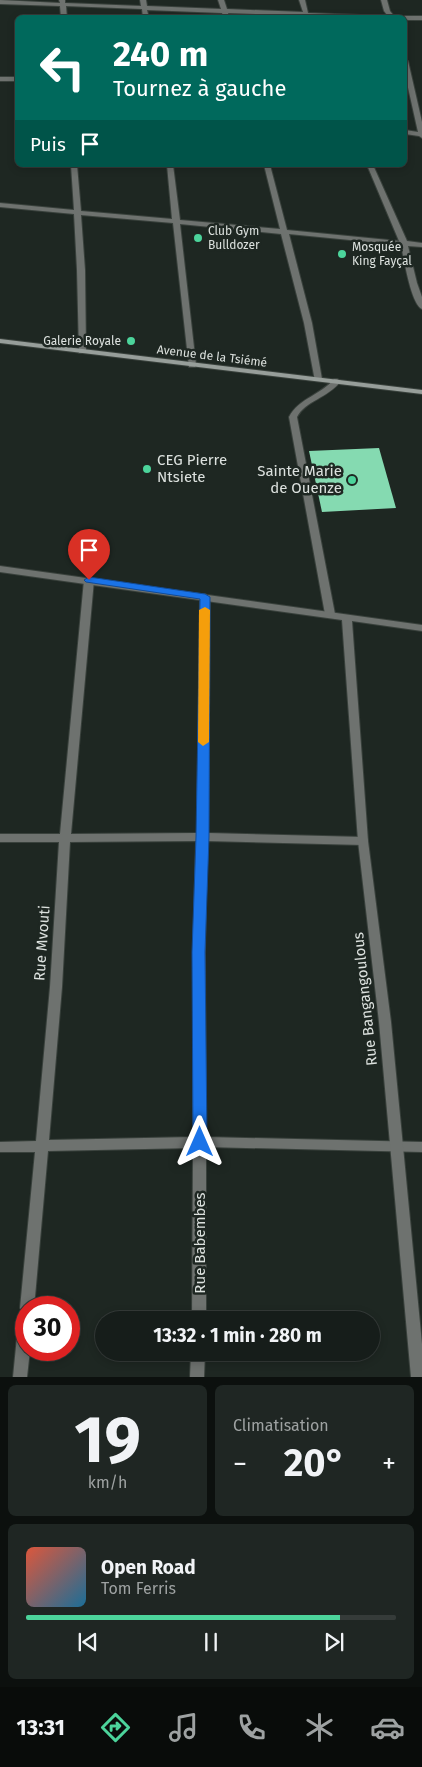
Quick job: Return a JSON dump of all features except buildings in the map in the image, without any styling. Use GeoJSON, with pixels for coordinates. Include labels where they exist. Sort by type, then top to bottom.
{"type":"FeatureCollection","features":[{"type":"Feature","properties":{"kind":"main road","name":"Avenue de la Tsiémé"},"geometry":{"type":"LineString","coordinates":[[0,341],[422,392]]}},
{"type":"Feature","properties":{"kind":"street"},"geometry":{"type":"LineString","coordinates":[[143,0],[145,15]]}},
{"type":"Feature","properties":{"kind":"street"},"geometry":{"type":"LineString","coordinates":[[221,0],[226,15]]}},
{"type":"Feature","properties":{"kind":"street"},"geometry":{"type":"LineString","coordinates":[[302,0],[307,15]]}},
{"type":"Feature","properties":{"kind":"street"},"geometry":{"type":"LineString","coordinates":[[384,0],[387,11],[390,15]]}},
{"type":"Feature","properties":{"kind":"street"},"geometry":{"type":"LineString","coordinates":[[0,2],[62,2],[293,15]]}},
{"type":"Feature","properties":{"kind":"street"},"geometry":{"type":"LineString","coordinates":[[62,2],[64,15]]}},
{"type":"Feature","properties":{"kind":"street"},"geometry":{"type":"LineString","coordinates":[[407,18],[422,18]]}},
{"type":"Feature","properties":{"kind":"street"},"geometry":{"type":"LineString","coordinates":[[407,69],[422,134],[407,132]]}},
{"type":"Feature","properties":{"kind":"street"},"geometry":{"type":"LineString","coordinates":[[0,79],[15,80]]}},
{"type":"Feature","properties":{"kind":"street"},"geometry":{"type":"LineString","coordinates":[[74,167],[83,316],[82,351]]}},
{"type":"Feature","properties":{"kind":"street"},"geometry":{"type":"LineString","coordinates":[[170,167],[192,365]]}},
{"type":"Feature","properties":{"kind":"street"},"geometry":{"type":"LineString","coordinates":[[268,167],[308,323],[318,379]]}},
{"type":"Feature","properties":{"kind":"street"},"geometry":{"type":"LineString","coordinates":[[371,167],[404,243],[413,283],[422,307]]}},
{"type":"Feature","properties":{"kind":"street"},"geometry":{"type":"LineString","coordinates":[[0,205],[422,245]]}},
{"type":"Feature","properties":{"kind":"street"},"geometry":{"type":"LineString","coordinates":[[330,614],[293,417],[295,411],[301,405],[331,390],[336,381]]}},
{"type":"Feature","properties":{"kind":"street"},"geometry":{"type":"LineString","coordinates":[[0,569],[422,628]]}},
{"type":"Feature","properties":{"kind":"street","name":"Rue Mvouti"},"geometry":{"type":"LineString","coordinates":[[28,1296],[56,987],[65,839],[89,580]]}},
{"type":"Feature","properties":{"kind":"street","name":"Rue Babembes"},"geometry":{"type":"LineString","coordinates":[[200,1311],[199,952],[205,597]]}},
{"type":"Feature","properties":{"kind":"street","name":"Rue Bangangoulous"},"geometry":{"type":"LineString","coordinates":[[347,617],[364,841],[385,1022],[418,1377]]}},
{"type":"Feature","properties":{"kind":"street"},"geometry":{"type":"LineString","coordinates":[[0,838],[202,837],[364,841]]}},
{"type":"Feature","properties":{"kind":"street"},"geometry":{"type":"LineString","coordinates":[[0,1148],[200,1142],[422,1147]]}},
{"type":"Feature","properties":{"kind":"street"},"geometry":{"type":"LineString","coordinates":[[20,1377],[22,1361]]}},
{"type":"Feature","properties":{"kind":"street"},"geometry":{"type":"LineString","coordinates":[[197,1377],[198,1361]]}},
{"type":"Feature","properties":{"kind":"slow traffic"},"geometry":{"type":"LineString","coordinates":[[203,742],[205,610]]}},
{"type":"Feature","properties":{"kind":"place","name":"Club Gym Bulldozer"},"geometry":{"type":"Point","coordinates":[198,238]}},
{"type":"Feature","properties":{"kind":"place","name":"Mosquée King Fayçal"},"geometry":{"type":"Point","coordinates":[342,254]}},
{"type":"Feature","properties":{"kind":"place","name":"Galerie Royale"},"geometry":{"type":"Point","coordinates":[131,341]}},
{"type":"Feature","properties":{"kind":"place","name":"CEG Pierre Ntsiete"},"geometry":{"type":"Point","coordinates":[147,469]}},
{"type":"Feature","properties":{"kind":"place","name":"Sainte Marie de Ouenze"},"geometry":{"type":"Point","coordinates":[352,480]}},
{"type":"Feature","properties":{"kind":"route"},"geometry":{"type":"LineString","coordinates":[[89,580],[205,597],[199,952],[200,1142]]}}]}
